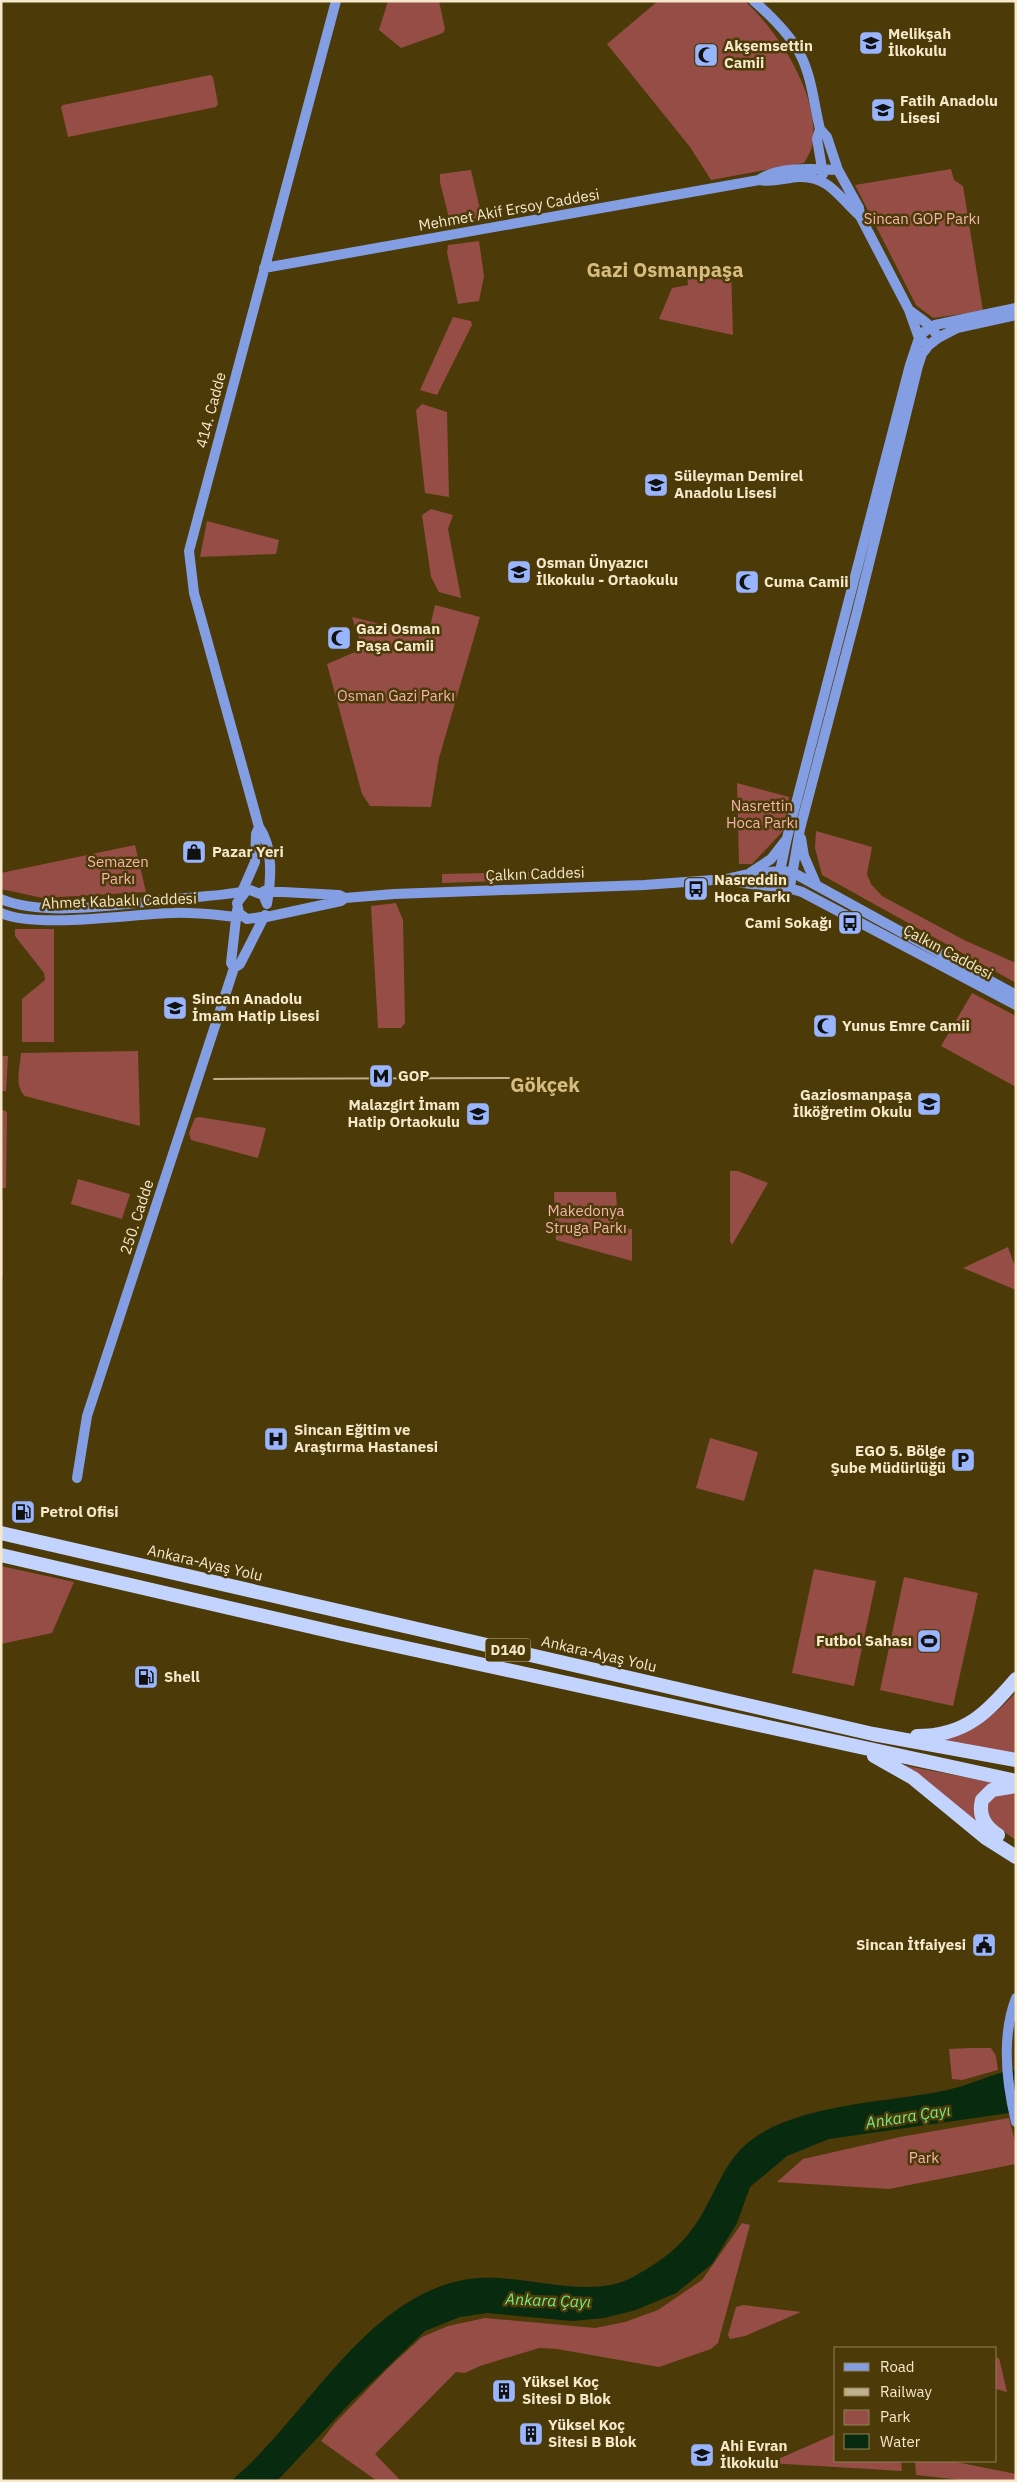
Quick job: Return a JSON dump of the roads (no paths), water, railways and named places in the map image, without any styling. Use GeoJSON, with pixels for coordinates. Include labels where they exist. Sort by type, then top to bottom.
{"type":"FeatureCollection","features":[{"type":"Feature","properties":{"kind":"highway","name":"Ankara-Ayaş Yolu"},"geometry":{"type":"LineString","coordinates":[[1,1533],[873,1734],[1016,1760]]}},
{"type":"Feature","properties":{"kind":"highway","name":"D140"},"geometry":{"type":"LineString","coordinates":[[1,1555],[333,1632],[1016,1781]]}},
{"type":"Feature","properties":{"kind":"highway"},"geometry":{"type":"LineString","coordinates":[[873,1734],[933,1735],[953,1730],[984,1714],[1016,1679]]}},
{"type":"Feature","properties":{"kind":"highway"},"geometry":{"type":"LineString","coordinates":[[863,1749],[913,1778],[986,1838],[1016,1857]]}},
{"type":"Feature","properties":{"kind":"highway"},"geometry":{"type":"LineString","coordinates":[[1016,1786],[992,1790],[982,1800],[980,1807],[986,1826],[1016,1846]]}},
{"type":"Feature","properties":{"kind":"main road","name":"414. Cadde"},"geometry":{"type":"LineString","coordinates":[[264,912],[269,892],[270,861],[194,593],[189,556],[336,1]]}},
{"type":"Feature","properties":{"kind":"main road"},"geometry":{"type":"LineString","coordinates":[[754,1],[800,52],[810,82],[820,129],[826,138],[838,170]]}},
{"type":"Feature","properties":{"kind":"main road"},"geometry":{"type":"LineString","coordinates":[[820,129],[817,139],[821,170],[835,188],[847,186]]}},
{"type":"Feature","properties":{"kind":"main road","name":"Mehmet Akif Ersoy Caddesi"},"geometry":{"type":"LineString","coordinates":[[759,180],[766,175],[798,170],[838,170],[859,208],[860,216]]}},
{"type":"Feature","properties":{"kind":"main road","name":"Mehmet Akif Ersoy Caddesi"},"geometry":{"type":"LineString","coordinates":[[264,268],[759,180],[767,182],[805,177],[816,179],[835,188],[860,216],[909,310],[919,338]]}},
{"type":"Feature","properties":{"kind":"main road"},"geometry":{"type":"LineString","coordinates":[[777,885],[787,838],[910,365],[919,338],[924,331],[944,322],[1016,308]]}},
{"type":"Feature","properties":{"kind":"main road","name":"Mehmet Akif Ersoy Caddesi"},"geometry":{"type":"LineString","coordinates":[[909,310],[931,327],[938,338]]}},
{"type":"Feature","properties":{"kind":"main road"},"geometry":{"type":"LineString","coordinates":[[790,887],[800,829],[922,354],[938,338],[957,328],[1016,315]]}},
{"type":"Feature","properties":{"kind":"main road"},"geometry":{"type":"LineString","coordinates":[[919,338],[929,345]]}},
{"type":"Feature","properties":{"kind":"main road","name":"414. Cadde"},"geometry":{"type":"LineString","coordinates":[[246,892],[254,862],[256,834],[259,827]]}},
{"type":"Feature","properties":{"kind":"main road"},"geometry":{"type":"LineString","coordinates":[[800,829],[804,856],[816,884]]}},
{"type":"Feature","properties":{"kind":"main road","name":"Çalkın Caddesi"},"geometry":{"type":"LineString","coordinates":[[749,874],[771,858],[787,838]]}},
{"type":"Feature","properties":{"kind":"main road","name":"Çalkın Caddesi"},"geometry":{"type":"LineString","coordinates":[[264,912],[341,901],[345,898],[403,893],[644,885],[727,879],[749,874],[780,871],[792,872],[1016,995]]}},
{"type":"Feature","properties":{"kind":"main road","name":"Çalkın Caddesi"},"geometry":{"type":"LineString","coordinates":[[727,879],[744,884],[790,887],[1016,1005]]}},
{"type":"Feature","properties":{"kind":"main road"},"geometry":{"type":"LineString","coordinates":[[246,892],[263,895],[264,912],[252,920],[242,917],[237,912],[237,903],[246,892]]}},
{"type":"Feature","properties":{"kind":"main road","name":"Çalkın Caddesi"},"geometry":{"type":"LineString","coordinates":[[246,892],[340,894],[345,898]]}},
{"type":"Feature","properties":{"kind":"main road","name":"Ahmet Kabaklı Caddesi"},"geometry":{"type":"LineString","coordinates":[[1,899],[15,904],[44,908],[104,906],[246,892]]}},
{"type":"Feature","properties":{"kind":"main road"},"geometry":{"type":"LineString","coordinates":[[6,915],[15,904]]}},
{"type":"Feature","properties":{"kind":"main road","name":"Ahmet Kabaklı Caddesi"},"geometry":{"type":"LineString","coordinates":[[6,915],[41,920],[237,912]]}},
{"type":"Feature","properties":{"kind":"main road","name":"250. Cadde"},"geometry":{"type":"LineString","coordinates":[[234,968],[231,963],[237,912]]}},
{"type":"Feature","properties":{"kind":"main road","name":"250. Cadde"},"geometry":{"type":"LineString","coordinates":[[76,1478],[87,1416],[234,968],[240,964],[264,912]]}},
{"type":"Feature","properties":{"kind":"main road"},"geometry":{"type":"LineString","coordinates":[[1015,2120],[1006,2062],[1007,2031],[1016,1998]]}},
{"type":"Feature","properties":{"kind":"water","name":"Ankara Çayı"},"geometry":{"type":"Polygon","coordinates":[[[1016,2069],[1016,2112],[829,2139],[787,2156],[750,2187],[737,2223],[712,2264],[676,2293],[636,2310],[604,2318],[572,2321],[488,2313],[460,2317],[425,2331],[350,2403],[277,2481],[231,2481],[259,2455],[339,2362],[368,2333],[399,2308],[432,2290],[469,2279],[489,2278],[574,2287],[595,2287],[615,2284],[633,2277],[664,2258],[688,2235],[735,2156],[760,2134],[809,2114],[943,2091],[1016,2069]]]}},
{"type":"Feature","properties":{"kind":"railway"},"geometry":{"type":"LineString","coordinates":[[214,1079],[509,1078]]}},
{"type":"Feature","properties":{"kind":"place","name":"Melikşah İlkokulu"},"geometry":{"type":"Point","coordinates":[871,43]}},
{"type":"Feature","properties":{"kind":"place","name":"Akşemsettin Camii"},"geometry":{"type":"Point","coordinates":[706,55]}},
{"type":"Feature","properties":{"kind":"place","name":"Fatih Anadolu Lisesi"},"geometry":{"type":"Point","coordinates":[883,110]}},
{"type":"Feature","properties":{"kind":"place","name":"Süleyman Demirel Anadolu Lisesi"},"geometry":{"type":"Point","coordinates":[656,485]}},
{"type":"Feature","properties":{"kind":"place","name":"Osman Ünyazıcı İlkokulu - Ortaokulu"},"geometry":{"type":"Point","coordinates":[519,572]}},
{"type":"Feature","properties":{"kind":"place","name":"Cuma Camii"},"geometry":{"type":"Point","coordinates":[747,582]}},
{"type":"Feature","properties":{"kind":"place","name":"Gazi Osman Paşa Camii"},"geometry":{"type":"Point","coordinates":[339,638]}},
{"type":"Feature","properties":{"kind":"place","name":"Pazar Yeri"},"geometry":{"type":"Point","coordinates":[194,852]}},
{"type":"Feature","properties":{"kind":"place","name":"Nasreddin Hoca Parkı"},"geometry":{"type":"Point","coordinates":[696,889]}},
{"type":"Feature","properties":{"kind":"place","name":"Cami Sokağı"},"geometry":{"type":"Point","coordinates":[850,923]}},
{"type":"Feature","properties":{"kind":"place","name":"Sincan Anadolu İmam Hatip Lisesi"},"geometry":{"type":"Point","coordinates":[175,1008]}},
{"type":"Feature","properties":{"kind":"place","name":"Yunus Emre Camii"},"geometry":{"type":"Point","coordinates":[825,1026]}},
{"type":"Feature","properties":{"kind":"place","name":"GOP"},"geometry":{"type":"Point","coordinates":[381,1076]}},
{"type":"Feature","properties":{"kind":"place","name":"Gaziosmanpaşa İlköğretim Okulu"},"geometry":{"type":"Point","coordinates":[929,1104]}},
{"type":"Feature","properties":{"kind":"place","name":"Malazgirt İmam Hatip Ortaokulu"},"geometry":{"type":"Point","coordinates":[478,1114]}},
{"type":"Feature","properties":{"kind":"place","name":"Sincan Eğitim ve Araştırma Hastanesi"},"geometry":{"type":"Point","coordinates":[276,1439]}},
{"type":"Feature","properties":{"kind":"place","name":"EGO 5. Bölge Şube Müdürlüğü"},"geometry":{"type":"Point","coordinates":[963,1460]}},
{"type":"Feature","properties":{"kind":"place","name":"Petrol Ofisi"},"geometry":{"type":"Point","coordinates":[23,1512]}},
{"type":"Feature","properties":{"kind":"place","name":"Futbol Sahası"},"geometry":{"type":"Point","coordinates":[929,1641]}},
{"type":"Feature","properties":{"kind":"place","name":"Shell"},"geometry":{"type":"Point","coordinates":[146,1677]}},
{"type":"Feature","properties":{"kind":"place","name":"Sincan İtfaiyesi"},"geometry":{"type":"Point","coordinates":[984,1945]}},
{"type":"Feature","properties":{"kind":"place","name":"Yüksel Koç Sitesi D Blok"},"geometry":{"type":"Point","coordinates":[504,2391]}},
{"type":"Feature","properties":{"kind":"place","name":"Yüksel Koç Sitesi B Blok"},"geometry":{"type":"Point","coordinates":[531,2434]}},
{"type":"Feature","properties":{"kind":"place","name":"Ahi Evran İlkokulu"},"geometry":{"type":"Point","coordinates":[702,2455]}},
{"type":"Feature","properties":{"kind":"district","name":"Gazi Osmanpaşa"},"geometry":{"type":"Point","coordinates":[665,270]}},
{"type":"Feature","properties":{"kind":"district","name":"Gökçek"},"geometry":{"type":"Point","coordinates":[545,1085]}},
{"type":"Feature","properties":{"kind":"park label","name":"Sincan GOP Parkı"},"geometry":{"type":"Point","coordinates":[922,219]}},
{"type":"Feature","properties":{"kind":"park label","name":"Osman Gazi Parkı"},"geometry":{"type":"Point","coordinates":[396,696]}},
{"type":"Feature","properties":{"kind":"park label","name":"Nasrettin Hoca Parkı"},"geometry":{"type":"Point","coordinates":[762,814]}},
{"type":"Feature","properties":{"kind":"park label","name":"Semazen Parkı"},"geometry":{"type":"Point","coordinates":[118,870]}},
{"type":"Feature","properties":{"kind":"park label","name":"Makedonya Struga Parkı"},"geometry":{"type":"Point","coordinates":[586,1220]}},
{"type":"Feature","properties":{"kind":"park label","name":"Park"},"geometry":{"type":"Point","coordinates":[924,2158]}}]}
